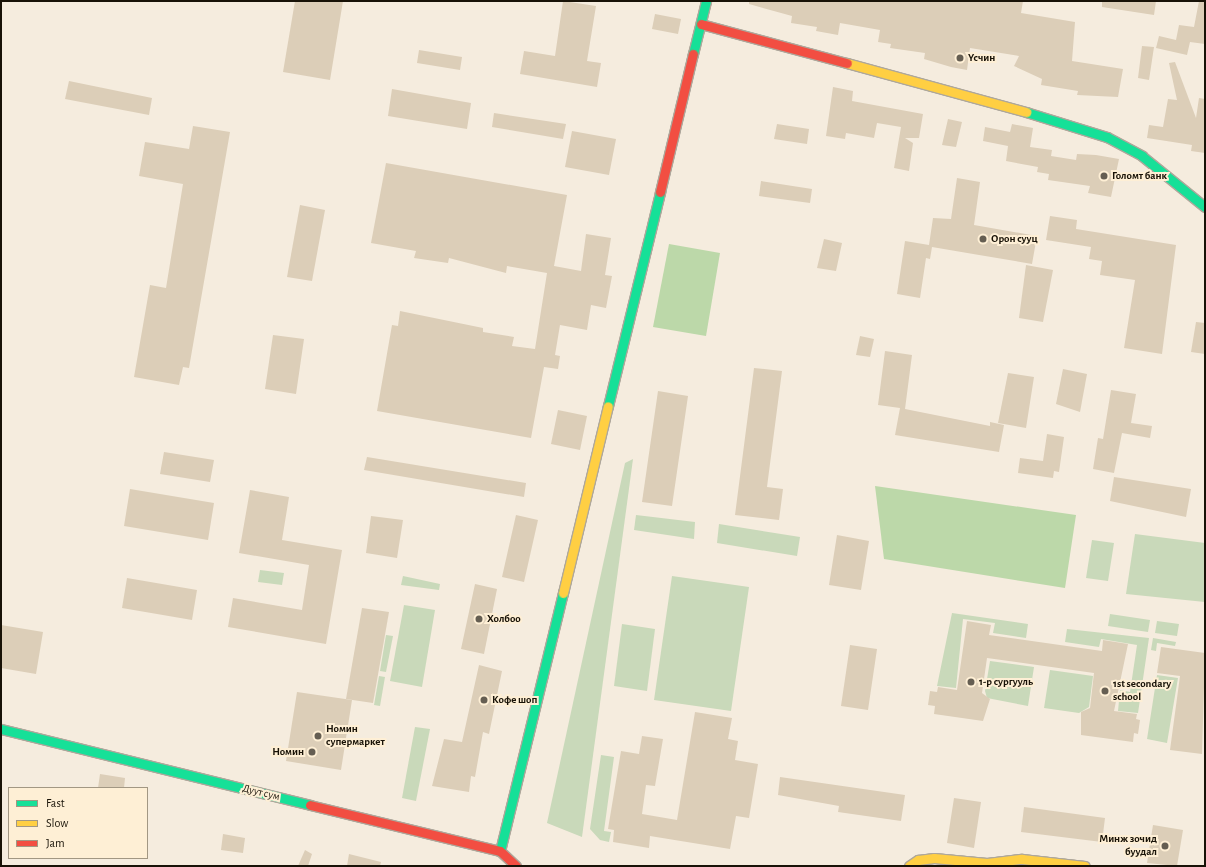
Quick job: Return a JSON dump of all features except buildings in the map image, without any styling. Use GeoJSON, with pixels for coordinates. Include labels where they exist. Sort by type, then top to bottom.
{"type":"FeatureCollection","features":[{"type":"Feature","properties":{"kind":"street"},"geometry":{"type":"LineString","coordinates":[[500,851],[706,1]]}},
{"type":"Feature","properties":{"kind":"street"},"geometry":{"type":"LineString","coordinates":[[701,24],[993,102],[1107,137],[1142,156],[1205,207]]}},
{"type":"Feature","properties":{"kind":"street","name":"Дуут сум"},"geometry":{"type":"LineString","coordinates":[[1,729],[500,851],[516,866]]}},
{"type":"Feature","properties":{"kind":"street"},"geometry":{"type":"LineString","coordinates":[[909,866],[918,860],[934,858],[987,863],[1022,859],[1085,866]]}},
{"type":"Feature","properties":{"kind":"green space"},"geometry":{"type":"Polygon","coordinates":[[[669,244],[720,253],[706,336],[653,327],[669,244]]]}},
{"type":"Feature","properties":{"kind":"green space"},"geometry":{"type":"Polygon","coordinates":[[[633,459],[582,837],[547,823],[625,463],[633,459]]]}},
{"type":"Feature","properties":{"kind":"green space"},"geometry":{"type":"Polygon","coordinates":[[[875,486],[1076,515],[1065,588],[884,559],[875,486]]]}},
{"type":"Feature","properties":{"kind":"green space"},"geometry":{"type":"Polygon","coordinates":[[[636,515],[695,522],[694,539],[634,530],[636,515]]]}},
{"type":"Feature","properties":{"kind":"green space"},"geometry":{"type":"Polygon","coordinates":[[[719,524],[800,537],[797,556],[717,543],[719,524]]]}},
{"type":"Feature","properties":{"kind":"green space"},"geometry":{"type":"Polygon","coordinates":[[[1135,534],[1205,543],[1205,602],[1126,594],[1135,534]]]}},
{"type":"Feature","properties":{"kind":"green space"},"geometry":{"type":"Polygon","coordinates":[[[1092,540],[1114,543],[1108,581],[1086,578],[1092,540]]]}},
{"type":"Feature","properties":{"kind":"green space"},"geometry":{"type":"Polygon","coordinates":[[[260,570],[284,573],[282,585],[258,582],[260,570]]]}},
{"type":"Feature","properties":{"kind":"green space"},"geometry":{"type":"Polygon","coordinates":[[[403,576],[440,584],[439,590],[401,585],[403,576]]]}},
{"type":"Feature","properties":{"kind":"green space"},"geometry":{"type":"Polygon","coordinates":[[[672,576],[749,587],[731,711],[654,700],[672,576]]]}},
{"type":"Feature","properties":{"kind":"green space"},"geometry":{"type":"Polygon","coordinates":[[[404,605],[435,610],[422,687],[390,681],[404,605]]]}},
{"type":"Feature","properties":{"kind":"green space"},"geometry":{"type":"Polygon","coordinates":[[[952,613],[1028,624],[1026,638],[993,633],[995,623],[963,619],[956,688],[937,686],[952,613]]]}},
{"type":"Feature","properties":{"kind":"green space"},"geometry":{"type":"Polygon","coordinates":[[[1110,614],[1150,620],[1148,632],[1108,626],[1110,614]]]}},
{"type":"Feature","properties":{"kind":"green space"},"geometry":{"type":"Polygon","coordinates":[[[1157,621],[1179,624],[1177,636],[1155,633],[1157,621]]]}},
{"type":"Feature","properties":{"kind":"green space"},"geometry":{"type":"Polygon","coordinates":[[[622,624],[655,629],[647,691],[614,686],[622,624]]]}},
{"type":"Feature","properties":{"kind":"green space"},"geometry":{"type":"Polygon","coordinates":[[[1067,629],[1149,638],[1138,713],[1118,711],[1120,690],[1130,692],[1137,645],[1101,639],[1099,647],[1065,642],[1067,629]]]}},
{"type":"Feature","properties":{"kind":"green space"},"geometry":{"type":"Polygon","coordinates":[[[386,635],[393,636],[386,672],[380,671],[386,635]]]}},
{"type":"Feature","properties":{"kind":"green space"},"geometry":{"type":"Polygon","coordinates":[[[1153,638],[1176,642],[1175,646],[1157,643],[1156,651],[1151,650],[1153,638]]]}},
{"type":"Feature","properties":{"kind":"green space"},"geometry":{"type":"Polygon","coordinates":[[[990,661],[1034,667],[1028,706],[987,698],[985,691],[990,661]]]}},
{"type":"Feature","properties":{"kind":"green space"},"geometry":{"type":"Polygon","coordinates":[[[1050,670],[1093,676],[1089,707],[1079,713],[1044,708],[1050,670]]]}},
{"type":"Feature","properties":{"kind":"green space"},"geometry":{"type":"Polygon","coordinates":[[[1157,675],[1178,678],[1167,743],[1147,739],[1157,675]]]}},
{"type":"Feature","properties":{"kind":"green space"},"geometry":{"type":"Polygon","coordinates":[[[379,676],[385,677],[380,706],[374,705],[379,676]]]}},
{"type":"Feature","properties":{"kind":"green space"},"geometry":{"type":"Polygon","coordinates":[[[415,727],[430,729],[416,801],[402,798],[415,727]]]}},
{"type":"Feature","properties":{"kind":"green space"},"geometry":{"type":"Polygon","coordinates":[[[601,755],[614,757],[604,831],[611,832],[609,842],[600,840],[590,829],[601,755]]]}},
{"type":"Feature","properties":{"kind":"traffic: fast"},"geometry":{"type":"LineString","coordinates":[[693,54],[706,1]]}},
{"type":"Feature","properties":{"kind":"traffic: fast"},"geometry":{"type":"LineString","coordinates":[[1026,112],[1107,137],[1142,156],[1205,207]]}},
{"type":"Feature","properties":{"kind":"traffic: fast"},"geometry":{"type":"LineString","coordinates":[[608,406],[660,192]]}},
{"type":"Feature","properties":{"kind":"traffic: fast"},"geometry":{"type":"LineString","coordinates":[[500,851],[563,593]]}},
{"type":"Feature","properties":{"kind":"traffic: fast"},"geometry":{"type":"LineString","coordinates":[[1,729],[310,805]]}},
{"type":"Feature","properties":{"kind":"traffic: slow"},"geometry":{"type":"LineString","coordinates":[[847,63],[1026,112]]}},
{"type":"Feature","properties":{"kind":"traffic: slow"},"geometry":{"type":"LineString","coordinates":[[563,593],[608,406]]}},
{"type":"Feature","properties":{"kind":"traffic: slow"},"geometry":{"type":"LineString","coordinates":[[909,866],[918,860],[934,858],[987,863],[1022,859],[1085,866]]}},
{"type":"Feature","properties":{"kind":"traffic: jam"},"geometry":{"type":"LineString","coordinates":[[701,24],[847,63]]}},
{"type":"Feature","properties":{"kind":"traffic: jam"},"geometry":{"type":"LineString","coordinates":[[660,192],[693,54]]}},
{"type":"Feature","properties":{"kind":"traffic: jam"},"geometry":{"type":"LineString","coordinates":[[310,805],[500,851],[516,866]]}},
{"type":"Feature","properties":{"kind":"place","name":"Үсчин"},"geometry":{"type":"Point","coordinates":[960,58]}},
{"type":"Feature","properties":{"kind":"place","name":"Голомт банк"},"geometry":{"type":"Point","coordinates":[1104,176]}},
{"type":"Feature","properties":{"kind":"place","name":"Орон сууц"},"geometry":{"type":"Point","coordinates":[983,239]}},
{"type":"Feature","properties":{"kind":"place","name":"Холбоо"},"geometry":{"type":"Point","coordinates":[479,619]}},
{"type":"Feature","properties":{"kind":"place","name":"1-р сургууль"},"geometry":{"type":"Point","coordinates":[971,682]}},
{"type":"Feature","properties":{"kind":"place","name":"1st secondary school"},"geometry":{"type":"Point","coordinates":[1105,691]}},
{"type":"Feature","properties":{"kind":"place","name":"Кофе шоп"},"geometry":{"type":"Point","coordinates":[484,700]}},
{"type":"Feature","properties":{"kind":"place","name":"Номин супермаркет"},"geometry":{"type":"Point","coordinates":[318,736]}},
{"type":"Feature","properties":{"kind":"place","name":"Номин"},"geometry":{"type":"Point","coordinates":[312,752]}},
{"type":"Feature","properties":{"kind":"place","name":"Минж зочид буудал"},"geometry":{"type":"Point","coordinates":[1165,846]}}]}
